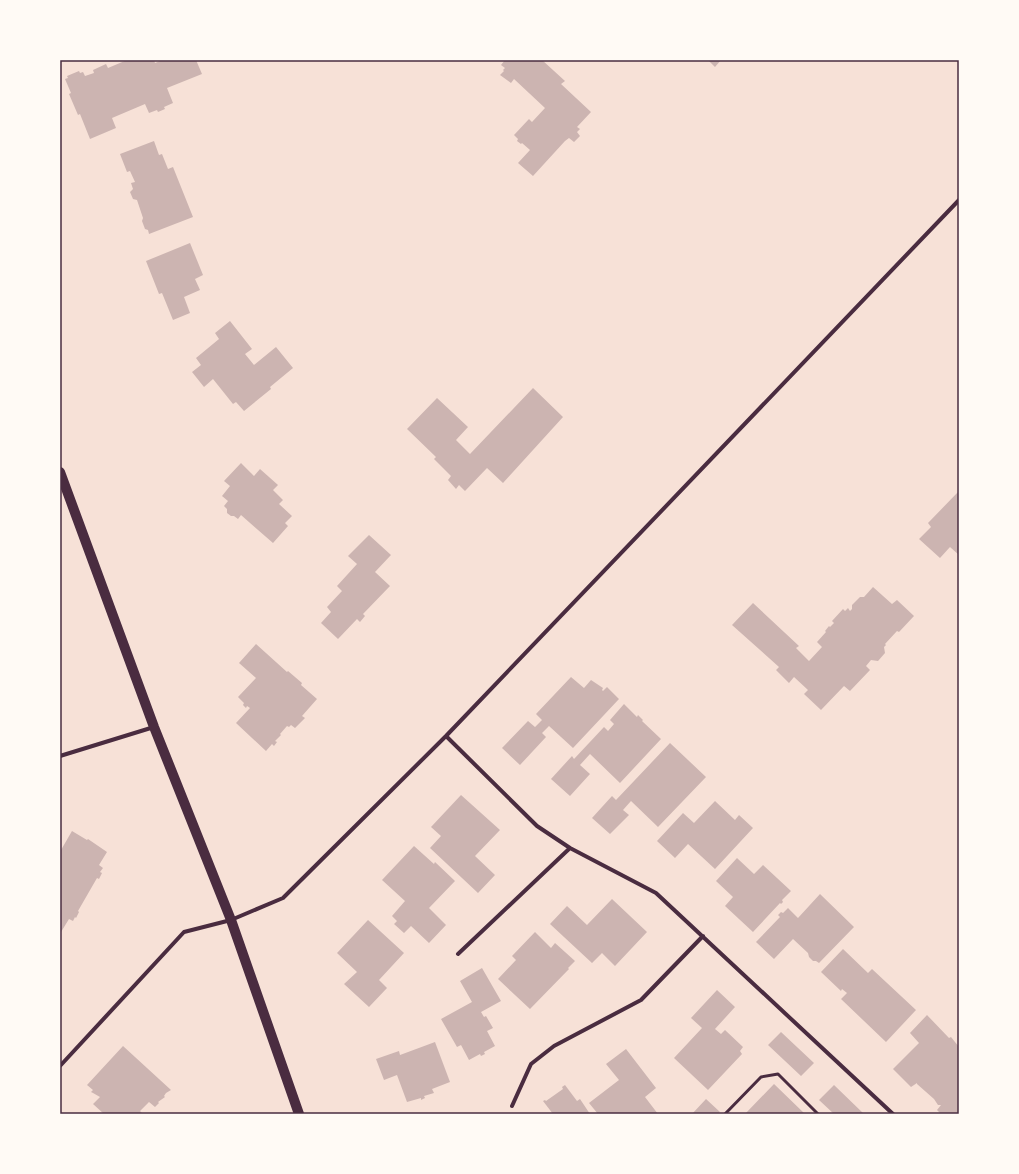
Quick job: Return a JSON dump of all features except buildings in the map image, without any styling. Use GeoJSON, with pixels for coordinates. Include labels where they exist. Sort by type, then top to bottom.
{"type":"FeatureCollection","features":[{"type":"Feature","properties":{"kind":"main road"},"geometry":{"type":"LineString","coordinates":[[60,472],[154,727],[231,920],[299,1114]]}},
{"type":"Feature","properties":{"kind":"street"},"geometry":{"type":"LineString","coordinates":[[60,1066],[184,932],[231,920],[283,898],[446,736],[959,200]]}},
{"type":"Feature","properties":{"kind":"street"},"geometry":{"type":"LineString","coordinates":[[60,756],[154,727]]}},
{"type":"Feature","properties":{"kind":"street"},"geometry":{"type":"LineString","coordinates":[[446,736],[536,826],[570,848],[656,892],[893,1114]]}},
{"type":"Feature","properties":{"kind":"street"},"geometry":{"type":"LineString","coordinates":[[458,954],[570,848]]}},
{"type":"Feature","properties":{"kind":"street"},"geometry":{"type":"LineString","coordinates":[[512,1106],[531,1064],[554,1046],[641,1000],[703,936]]}},
{"type":"Feature","properties":{"kind":"lane"},"geometry":{"type":"LineString","coordinates":[[725,1114],[761,1077],[778,1074],[818,1114]]}}]}
